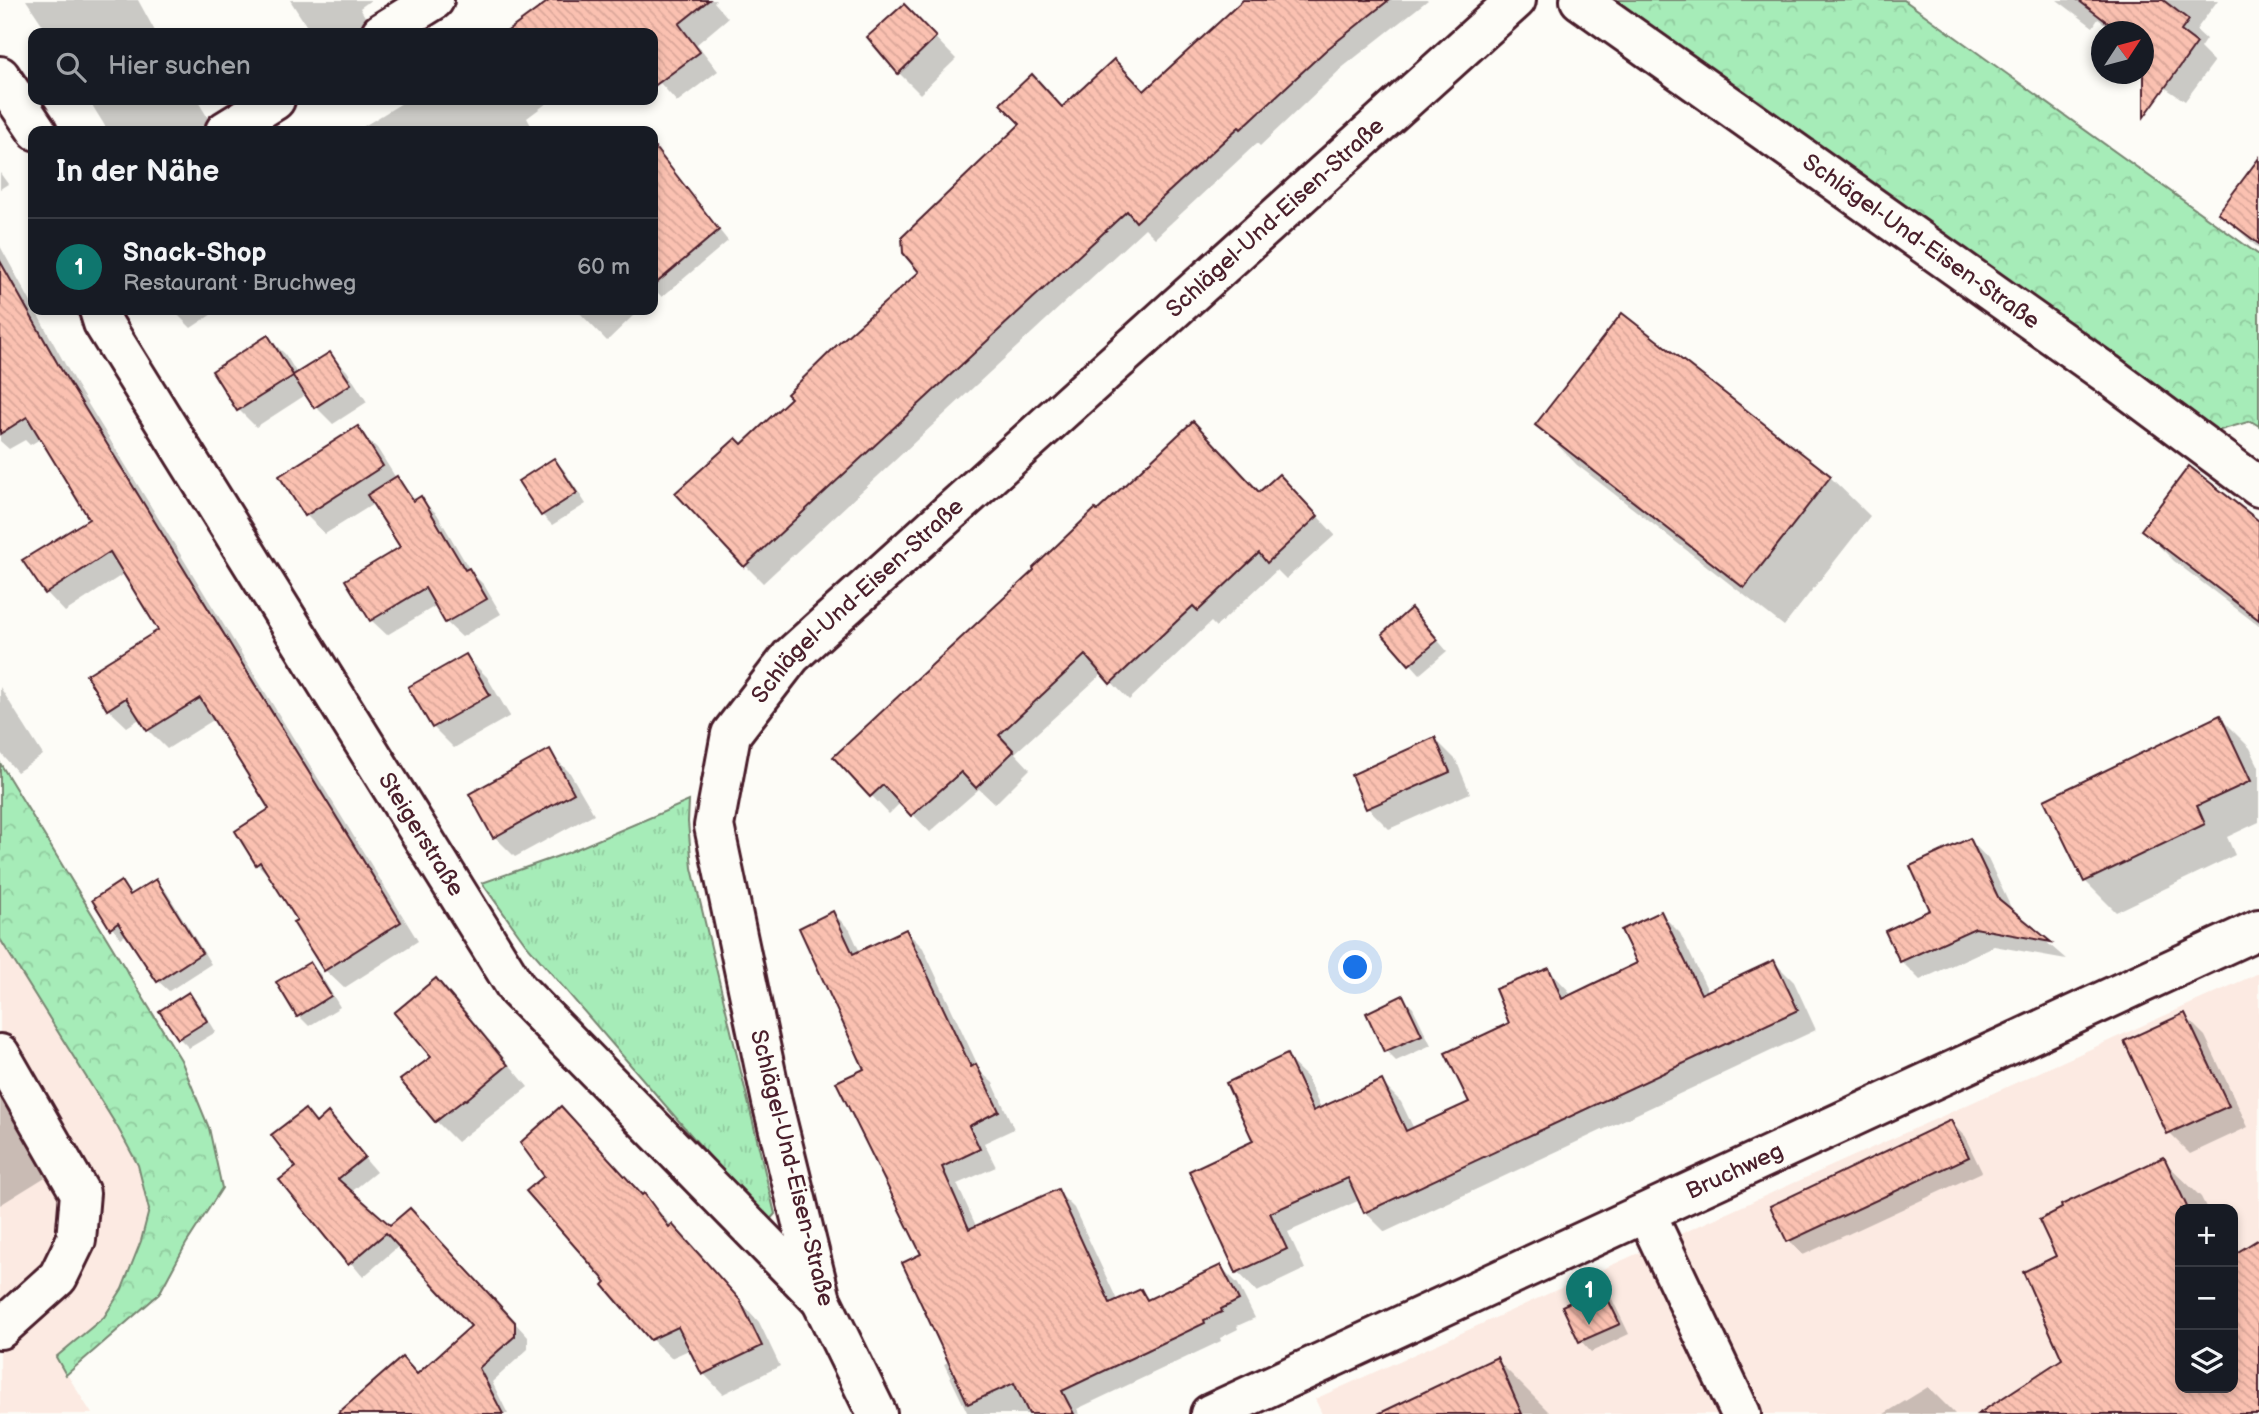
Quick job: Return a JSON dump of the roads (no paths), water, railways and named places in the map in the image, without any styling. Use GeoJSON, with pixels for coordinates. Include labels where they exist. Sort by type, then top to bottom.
{"type":"FeatureCollection","features":[{"type":"Feature","properties":{"kind":"street"},"geometry":{"type":"LineString","coordinates":[[389,28],[433,0]]}},
{"type":"Feature","properties":{"kind":"street","name":"Schlägel-Und-Eisen-Straße"},"geometry":{"type":"LineString","coordinates":[[877,1414],[821,1300],[772,1102],[714,826],[731,734],[791,656],[1516,0]]}},
{"type":"Feature","properties":{"kind":"street","name":"Schlägel-Und-Eisen-Straße"},"geometry":{"type":"LineString","coordinates":[[1580,0],[2106,373],[2259,487]]}},
{"type":"Feature","properties":{"kind":"street"},"geometry":{"type":"LineString","coordinates":[[0,76],[34,126]]}},
{"type":"Feature","properties":{"kind":"street"},"geometry":{"type":"LineString","coordinates":[[233,126],[267,105]]}},
{"type":"Feature","properties":{"kind":"street","name":"Steigerstraße"},"geometry":{"type":"LineString","coordinates":[[101,315],[103,323],[517,989],[821,1300]]}},
{"type":"Feature","properties":{"kind":"street","name":"Bruchweg"},"geometry":{"type":"LineString","coordinates":[[1210,1414],[2259,929]]}},
{"type":"Feature","properties":{"kind":"street"},"geometry":{"type":"LineString","coordinates":[[0,1054],[80,1193],[76,1240],[58,1277],[0,1329]]}},
{"type":"Feature","properties":{"kind":"street"},"geometry":{"type":"LineString","coordinates":[[1646,1213],[1741,1414]]}},
{"type":"Feature","properties":{"kind":"place","name":"Snack-Shop"},"geometry":{"type":"Point","coordinates":[1589,1325]}}]}
